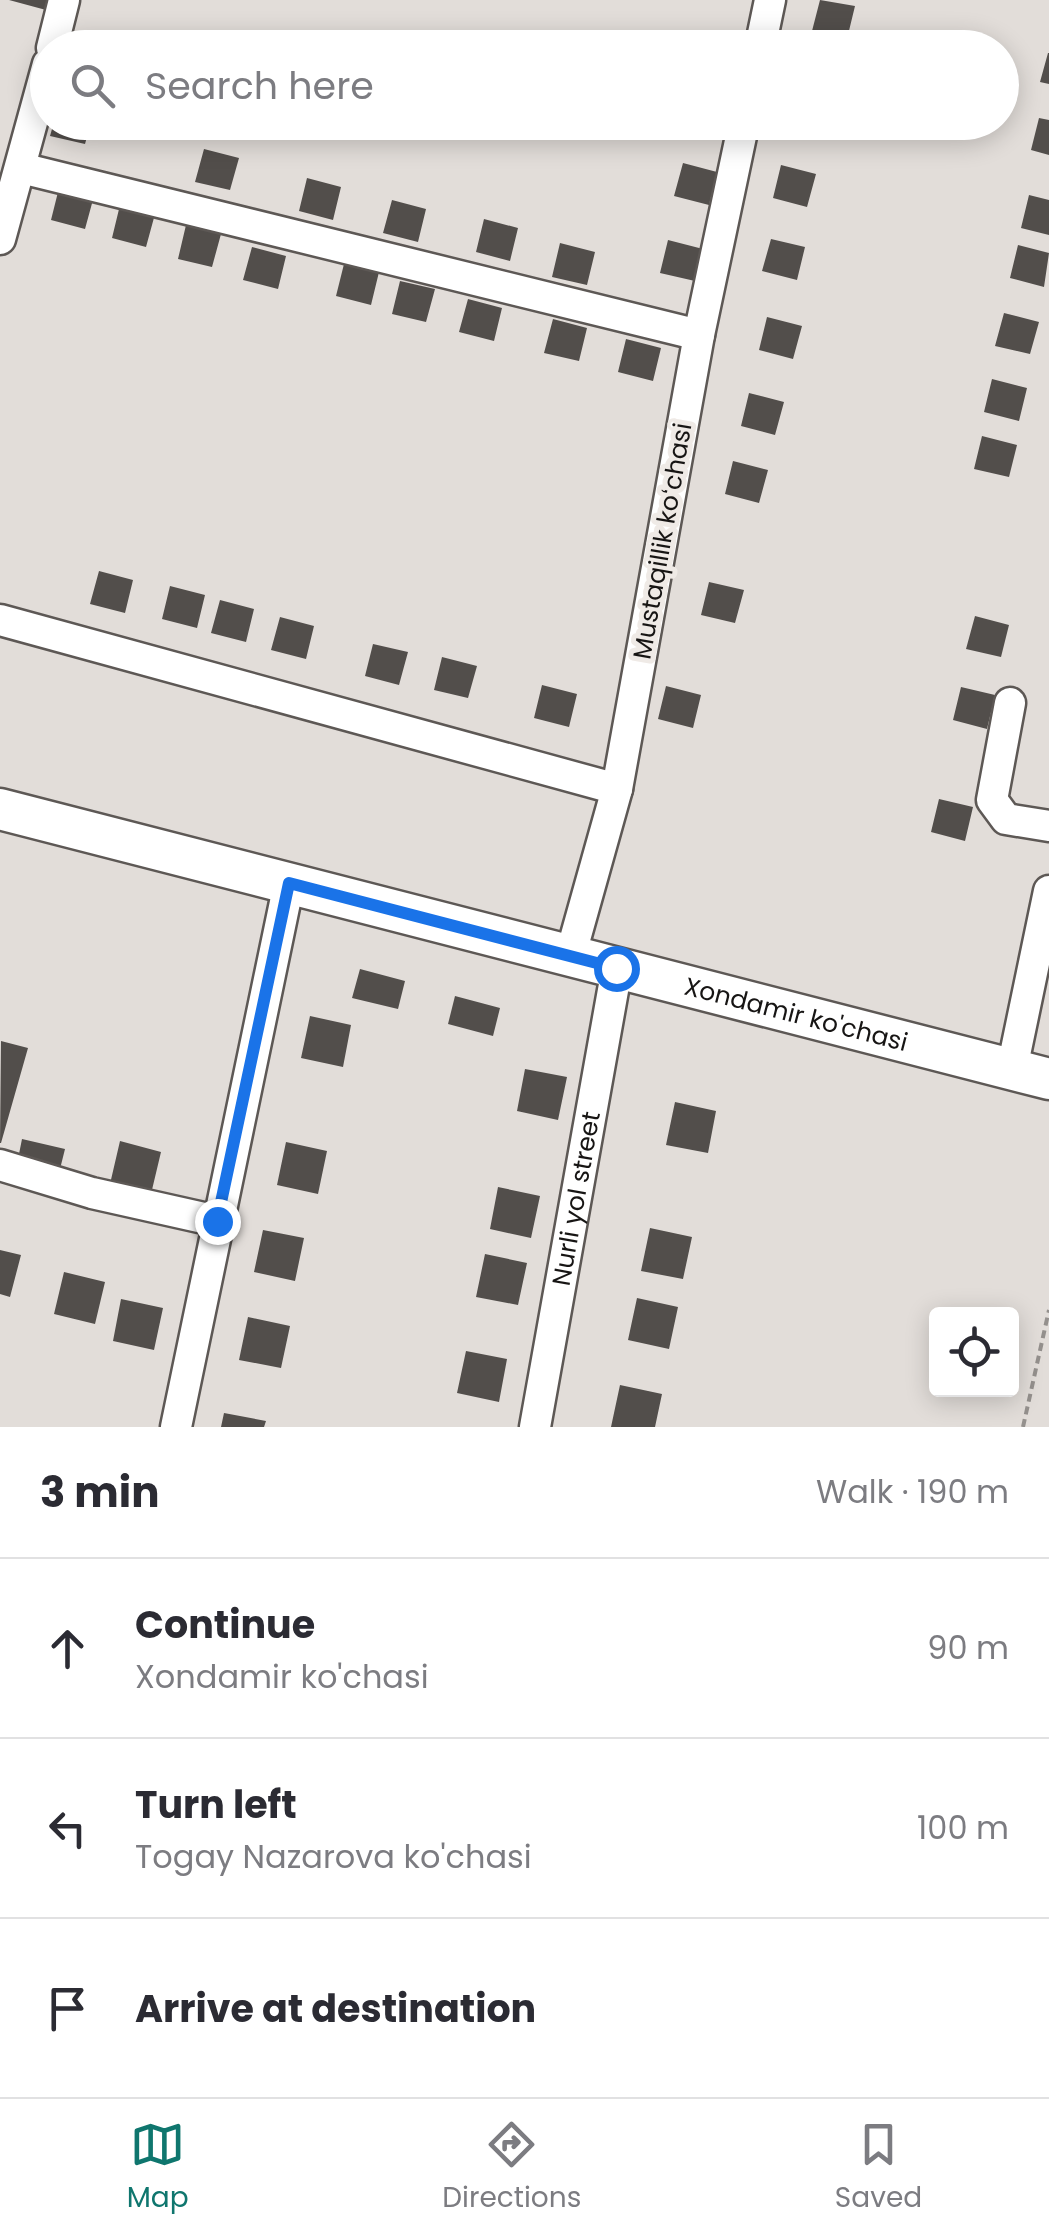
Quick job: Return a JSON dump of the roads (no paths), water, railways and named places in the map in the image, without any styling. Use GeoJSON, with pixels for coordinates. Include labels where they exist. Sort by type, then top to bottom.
{"type":"FeatureCollection","features":[{"type":"Feature","properties":{"kind":"main road","name":"Xondamir ko'chasi"},"geometry":{"type":"LineString","coordinates":[[0,809],[1030,1074]]}},
{"type":"Feature","properties":{"kind":"street"},"geometry":{"type":"LineString","coordinates":[[56,30],[64,0]]}},
{"type":"Feature","properties":{"kind":"street"},"geometry":{"type":"LineString","coordinates":[[764,30],[770,0]]}},
{"type":"Feature","properties":{"kind":"street"},"geometry":{"type":"LineString","coordinates":[[0,239],[30,133]]}},
{"type":"Feature","properties":{"kind":"street","name":"Mustaqillik koʻchasi"},"geometry":{"type":"LineString","coordinates":[[570,957],[617,788],[699,335],[740,140]]}},
{"type":"Feature","properties":{"kind":"street"},"geometry":{"type":"LineString","coordinates":[[21,168],[699,335]]}},
{"type":"Feature","properties":{"kind":"street"},"geometry":{"type":"LineString","coordinates":[[0,620],[617,788]]}},
{"type":"Feature","properties":{"kind":"street"},"geometry":{"type":"LineString","coordinates":[[1010,703],[992,800],[1006,819],[1049,826]]}},
{"type":"Feature","properties":{"kind":"street"},"geometry":{"type":"LineString","coordinates":[[176,1427],[289,883]]}},
{"type":"Feature","properties":{"kind":"street"},"geometry":{"type":"LineString","coordinates":[[1030,1074],[1049,891]]}},
{"type":"Feature","properties":{"kind":"street","name":"Nurli yol street"},"geometry":{"type":"LineString","coordinates":[[534,1427],[616,968]]}},
{"type":"Feature","properties":{"kind":"street"},"geometry":{"type":"LineString","coordinates":[[0,1165],[92,1193],[217,1221]]}}]}
